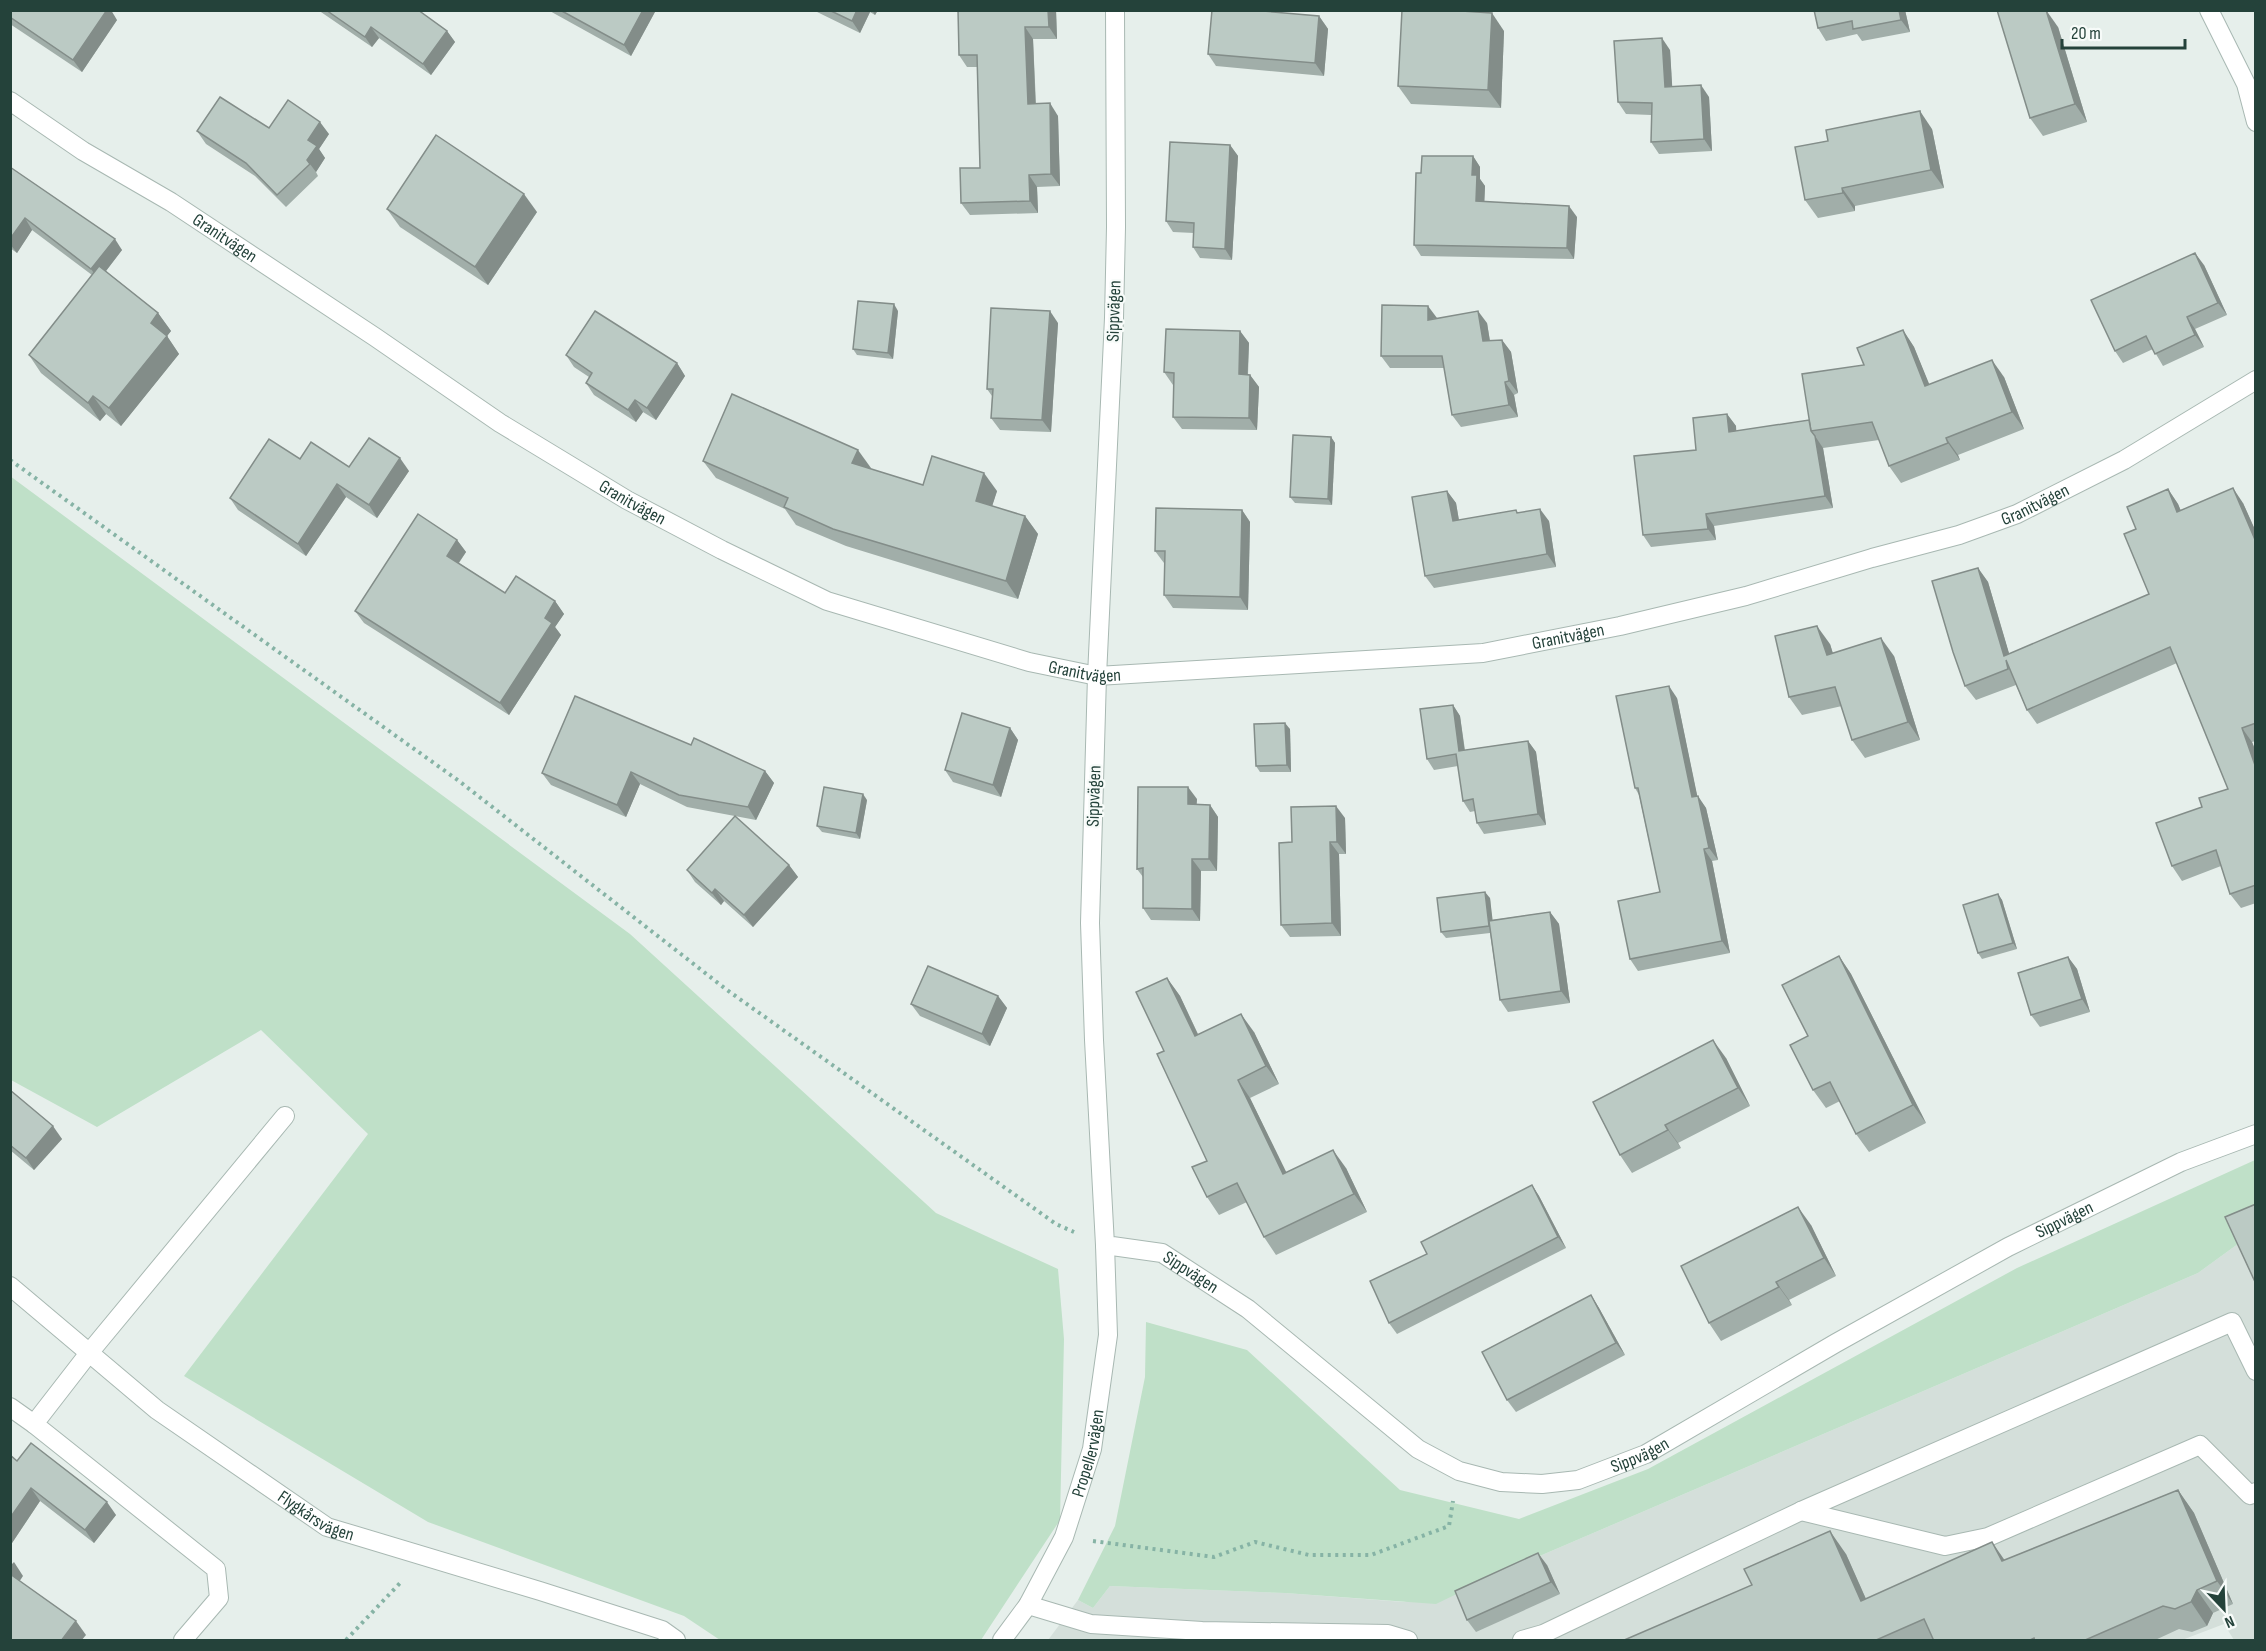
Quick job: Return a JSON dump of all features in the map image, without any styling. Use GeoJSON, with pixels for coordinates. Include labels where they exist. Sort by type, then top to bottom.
{"type":"FeatureCollection","features":[{"type":"Feature","properties":{"kind":"street","name":"Sippvägen"},"geometry":{"type":"LineString","coordinates":[[1116,10],[1114,318],[1097,676],[1090,923],[1094,1040],[1106,1245],[1162,1253],[1248,1309],[1418,1449],[1459,1471],[1502,1482],[1542,1484],[1578,1480],[1646,1454],[1836,1343],[2008,1247],[2181,1162],[2256,1134]]}},
{"type":"Feature","properties":{"kind":"street"},"geometry":{"type":"LineString","coordinates":[[2209,10],[2246,84],[2256,122]]}},
{"type":"Feature","properties":{"kind":"street","name":"Granitvägen"},"geometry":{"type":"LineString","coordinates":[[10,101],[83,151],[171,202],[500,423],[627,500],[722,550],[827,601],[1029,662],[1097,676],[1482,653],[1620,626],[1746,596],[1872,558],[1959,535],[2017,514],[2124,460],[2256,380]]}},
{"type":"Feature","properties":{"kind":"street"},"geometry":{"type":"LineString","coordinates":[[34,1424],[89,1353],[285,1116]]}},
{"type":"Feature","properties":{"kind":"street","name":"Propellervägen"},"geometry":{"type":"LineString","coordinates":[[1002,1641],[1028,1605],[1064,1537],[1092,1449],[1108,1335],[1106,1245]]}},
{"type":"Feature","properties":{"kind":"street","name":"Flygkårsvägen"},"geometry":{"type":"LineString","coordinates":[[10,1286],[157,1410],[327,1527],[662,1630],[676,1641]]}},
{"type":"Feature","properties":{"kind":"street"},"geometry":{"type":"LineString","coordinates":[[1522,1641],[1543,1634],[1801,1511],[2232,1322],[2256,1371]]}},
{"type":"Feature","properties":{"kind":"street"},"geometry":{"type":"LineString","coordinates":[[10,1407],[216,1569],[219,1598],[183,1641]]}},
{"type":"Feature","properties":{"kind":"street"},"geometry":{"type":"LineString","coordinates":[[1801,1511],[1945,1546],[1988,1538],[2200,1445],[2250,1495],[2256,1492]]}},
{"type":"Feature","properties":{"kind":"street"},"geometry":{"type":"LineString","coordinates":[[1028,1605],[1091,1624],[1202,1630],[1388,1634],[1408,1641]]}},
{"type":"Feature","properties":{"kind":"path"},"geometry":{"type":"LineString","coordinates":[[10,460],[459,781],[737,996],[1056,1224],[1106,1245]]}},
{"type":"Feature","properties":{"kind":"path"},"geometry":{"type":"LineString","coordinates":[[1064,1537],[1214,1557],[1256,1542],[1309,1555],[1371,1555],[1449,1526],[1459,1471]]}},
{"type":"Feature","properties":{"kind":"path"},"geometry":{"type":"LineString","coordinates":[[346,1641],[424,1557]]}},
{"type":"Feature","properties":{"kind":"shaded area"},"geometry":{"type":"Polygon","coordinates":[[[2255,1234],[2255,1640],[2234,1640],[2224,1624],[2182,1640],[1048,1640],[1078,1600],[1093,1608],[1110,1586],[1285,1593],[1404,1602],[1498,1574],[2198,1273],[2255,1234]]]}},
{"type":"Feature","properties":{"kind":"green space"},"geometry":{"type":"Polygon","coordinates":[[[10,476],[630,934],[936,1213],[1058,1269],[1064,1339],[1060,1520],[981,1640],[720,1640],[684,1616],[428,1522],[184,1376],[368,1134],[261,1030],[97,1127],[11,1080],[10,476]]]}},
{"type":"Feature","properties":{"kind":"green space"},"geometry":{"type":"Polygon","coordinates":[[[2255,1160],[2255,1234],[2198,1273],[1498,1574],[1436,1604],[1285,1593],[1110,1586],[1093,1608],[1078,1600],[1115,1526],[1145,1377],[1146,1322],[1247,1350],[1400,1490],[1519,1519],[1648,1469],[2017,1268],[2255,1160]]]}},
{"type":"Feature","properties":{"kind":"building"},"geometry":{"type":"Polygon","coordinates":[[[10,10],[107,10],[73,60],[10,17],[10,10]]]}},
{"type":"Feature","properties":{"kind":"building"},"geometry":{"type":"Polygon","coordinates":[[[326,10],[418,10],[447,31],[423,64],[371,27],[365,37],[326,10]]]}},
{"type":"Feature","properties":{"kind":"building"},"geometry":{"type":"Polygon","coordinates":[[[560,10],[643,10],[624,45],[560,10]]]}},
{"type":"Feature","properties":{"kind":"building"},"geometry":{"type":"Polygon","coordinates":[[[829,10],[857,10],[852,21],[829,10]]]}},
{"type":"Feature","properties":{"kind":"building"},"geometry":{"type":"Polygon","coordinates":[[[958,10],[1048,10],[1049,27],[1025,27],[1028,104],[1050,103],[1051,174],[1029,175],[1030,201],[961,203],[960,168],[980,168],[977,55],[959,55],[958,10]]]}},
{"type":"Feature","properties":{"kind":"building"},"geometry":{"type":"Polygon","coordinates":[[[1212,10],[1251,10],[1319,16],[1315,63],[1208,54],[1212,10]]]}},
{"type":"Feature","properties":{"kind":"building"},"geometry":{"type":"Polygon","coordinates":[[[1402,10],[1492,13],[1488,90],[1398,86],[1402,10]]]}},
{"type":"Feature","properties":{"kind":"building"},"geometry":{"type":"Polygon","coordinates":[[[1814,10],[1899,10],[1901,20],[1853,29],[1852,21],[1818,28],[1814,10]]]}},
{"type":"Feature","properties":{"kind":"building"},"geometry":{"type":"Polygon","coordinates":[[[1997,10],[2046,10],[2075,104],[2030,118],[1997,10]]]}},
{"type":"Feature","properties":{"kind":"building"},"geometry":{"type":"Polygon","coordinates":[[[1662,38],[1665,87],[1701,85],[1704,139],[1651,142],[1652,103],[1618,102],[1614,41],[1662,38]]]}},
{"type":"Feature","properties":{"kind":"building"},"geometry":{"type":"Polygon","coordinates":[[[220,97],[269,128],[288,100],[320,122],[308,140],[317,146],[307,160],[310,164],[277,195],[246,163],[197,131],[220,97]]]}},
{"type":"Feature","properties":{"kind":"building"},"geometry":{"type":"Polygon","coordinates":[[[1920,111],[1931,170],[1842,188],[1843,193],[1805,200],[1795,147],[1828,141],[1826,130],[1920,111]]]}},
{"type":"Feature","properties":{"kind":"building"},"geometry":{"type":"Polygon","coordinates":[[[436,135],[524,194],[475,267],[387,209],[436,135]]]}},
{"type":"Feature","properties":{"kind":"building"},"geometry":{"type":"Polygon","coordinates":[[[1170,142],[1230,145],[1225,249],[1193,247],[1194,223],[1166,221],[1170,142]]]}},
{"type":"Feature","properties":{"kind":"building"},"geometry":{"type":"Polygon","coordinates":[[[1422,156],[1473,156],[1472,175],[1477,175],[1476,201],[1569,206],[1567,248],[1414,245],[1416,173],[1421,173],[1422,156]]]}},
{"type":"Feature","properties":{"kind":"building"},"geometry":{"type":"Polygon","coordinates":[[[10,167],[115,239],[91,269],[25,218],[10,239],[10,167]]]}},
{"type":"Feature","properties":{"kind":"building"},"geometry":{"type":"Polygon","coordinates":[[[2195,253],[2218,303],[2187,317],[2195,335],[2155,354],[2146,336],[2115,351],[2091,300],[2195,253]]]}},
{"type":"Feature","properties":{"kind":"building"},"geometry":{"type":"Polygon","coordinates":[[[99,266],[158,313],[151,323],[167,336],[109,408],[93,396],[88,403],[29,355],[99,266]]]}},
{"type":"Feature","properties":{"kind":"building"},"geometry":{"type":"Polygon","coordinates":[[[858,301],[894,304],[888,353],[853,349],[858,301]]]}},
{"type":"Feature","properties":{"kind":"building"},"geometry":{"type":"Polygon","coordinates":[[[1382,305],[1428,306],[1428,320],[1478,311],[1483,341],[1502,340],[1509,381],[1505,382],[1509,405],[1452,415],[1442,356],[1381,356],[1382,305]]]}},
{"type":"Feature","properties":{"kind":"building"},"geometry":{"type":"Polygon","coordinates":[[[991,308],[1050,311],[1042,420],[991,418],[993,389],[987,389],[991,308]]]}},
{"type":"Feature","properties":{"kind":"building"},"geometry":{"type":"Polygon","coordinates":[[[595,311],[677,363],[647,408],[635,400],[628,410],[586,383],[592,373],[566,355],[595,311]]]}},
{"type":"Feature","properties":{"kind":"building"},"geometry":{"type":"Polygon","coordinates":[[[1166,329],[1240,331],[1239,374],[1250,375],[1249,418],[1173,417],[1174,373],[1164,372],[1166,329]]]}},
{"type":"Feature","properties":{"kind":"building"},"geometry":{"type":"Polygon","coordinates":[[[1903,330],[1925,386],[1992,360],[2012,412],[1946,438],[1948,443],[1889,466],[1872,422],[1811,431],[1802,374],[1864,365],[1857,348],[1903,330]]]}},
{"type":"Feature","properties":{"kind":"building"},"geometry":{"type":"Polygon","coordinates":[[[732,394],[858,450],[852,463],[923,485],[932,456],[984,473],[976,501],[1025,516],[1006,581],[833,529],[784,507],[788,498],[703,461],[732,394]]]}},
{"type":"Feature","properties":{"kind":"building"},"geometry":{"type":"Polygon","coordinates":[[[1727,414],[1729,432],[1809,420],[1811,431],[1815,436],[1825,496],[1706,514],[1708,529],[1643,535],[1634,456],[1696,450],[1693,418],[1727,414]]]}},
{"type":"Feature","properties":{"kind":"building"},"geometry":{"type":"Polygon","coordinates":[[[1293,435],[1331,437],[1328,499],[1290,497],[1293,435]]]}},
{"type":"Feature","properties":{"kind":"building"},"geometry":{"type":"Polygon","coordinates":[[[369,438],[400,458],[369,505],[337,484],[298,544],[230,498],[269,439],[300,459],[311,442],[349,467],[369,438]]]}},
{"type":"Feature","properties":{"kind":"building"},"geometry":{"type":"Polygon","coordinates":[[[2233,488],[2256,542],[2256,723],[2242,728],[2256,768],[2256,885],[2230,894],[2216,850],[2172,866],[2156,823],[2202,807],[2199,798],[2228,789],[2170,647],[2027,710],[2006,660],[2008,669],[1965,686],[1932,581],[1978,568],[2004,656],[2149,594],[2124,534],[2136,529],[2127,507],[2168,489],[2177,512],[2233,488]]]}},
{"type":"Feature","properties":{"kind":"building"},"geometry":{"type":"Polygon","coordinates":[[[1447,491],[1453,521],[1516,510],[1517,513],[1540,509],[1547,554],[1425,576],[1412,497],[1447,491]]]}},
{"type":"Feature","properties":{"kind":"building"},"geometry":{"type":"Polygon","coordinates":[[[1156,508],[1242,510],[1240,597],[1164,595],[1165,551],[1155,551],[1156,508]]]}},
{"type":"Feature","properties":{"kind":"building"},"geometry":{"type":"Polygon","coordinates":[[[418,514],[457,540],[447,556],[505,593],[516,576],[555,601],[545,618],[552,623],[500,703],[355,611],[418,514]]]}},
{"type":"Feature","properties":{"kind":"building"},"geometry":{"type":"Polygon","coordinates":[[[1817,626],[1827,655],[1881,638],[1908,722],[1852,740],[1835,687],[1789,697],[1775,636],[1817,626]]]}},
{"type":"Feature","properties":{"kind":"building"},"geometry":{"type":"Polygon","coordinates":[[[1669,686],[1692,797],[1698,796],[1709,848],[1704,849],[1722,941],[1630,959],[1618,901],[1660,892],[1616,696],[1669,686]]]}},
{"type":"Feature","properties":{"kind":"building"},"geometry":{"type":"Polygon","coordinates":[[[575,696],[691,745],[694,738],[765,771],[748,807],[679,795],[631,772],[617,805],[542,773],[575,696]]]}},
{"type":"Feature","properties":{"kind":"building"},"geometry":{"type":"Polygon","coordinates":[[[1453,705],[1459,751],[1528,741],[1538,814],[1477,823],[1473,799],[1463,801],[1456,754],[1427,759],[1420,709],[1453,705]]]}},
{"type":"Feature","properties":{"kind":"building"},"geometry":{"type":"Polygon","coordinates":[[[962,713],[1010,728],[993,785],[945,770],[962,713]]]}},
{"type":"Feature","properties":{"kind":"building"},"geometry":{"type":"Polygon","coordinates":[[[1285,723],[1287,765],[1256,766],[1254,724],[1285,723]]]}},
{"type":"Feature","properties":{"kind":"building"},"geometry":{"type":"Polygon","coordinates":[[[824,787],[863,794],[856,833],[817,826],[824,787]]]}},
{"type":"Feature","properties":{"kind":"building"},"geometry":{"type":"Polygon","coordinates":[[[1138,787],[1188,787],[1188,804],[1210,805],[1209,859],[1192,859],[1192,909],[1143,908],[1143,868],[1137,869],[1138,787]]]}},
{"type":"Feature","properties":{"kind":"building"},"geometry":{"type":"Polygon","coordinates":[[[1336,806],[1337,842],[1330,842],[1332,923],[1281,925],[1279,843],[1292,842],[1291,807],[1336,806]]]}},
{"type":"Feature","properties":{"kind":"building"},"geometry":{"type":"Polygon","coordinates":[[[735,816],[789,865],[744,915],[715,889],[712,893],[687,870],[735,816]]]}},
{"type":"Feature","properties":{"kind":"building"},"geometry":{"type":"Polygon","coordinates":[[[1485,892],[1489,926],[1441,932],[1437,898],[1485,892]]]}},
{"type":"Feature","properties":{"kind":"building"},"geometry":{"type":"Polygon","coordinates":[[[1998,894],[2013,943],[1978,953],[1963,905],[1998,894]]]}},
{"type":"Feature","properties":{"kind":"building"},"geometry":{"type":"Polygon","coordinates":[[[1550,912],[1561,991],[1500,1000],[1489,921],[1550,912]]]}},
{"type":"Feature","properties":{"kind":"building"},"geometry":{"type":"Polygon","coordinates":[[[1839,956],[1913,1105],[1856,1134],[1830,1082],[1813,1090],[1790,1045],[1808,1036],[1782,985],[1839,956]]]}},
{"type":"Feature","properties":{"kind":"building"},"geometry":{"type":"Polygon","coordinates":[[[2068,957],[2082,999],[2031,1015],[2018,973],[2068,957]]]}},
{"type":"Feature","properties":{"kind":"building"},"geometry":{"type":"Polygon","coordinates":[[[928,966],[998,996],[982,1034],[911,1004],[928,966]]]}},
{"type":"Feature","properties":{"kind":"building"},"geometry":{"type":"Polygon","coordinates":[[[1167,978],[1195,1036],[1241,1014],[1266,1066],[1238,1080],[1283,1174],[1333,1150],[1354,1194],[1264,1237],[1237,1183],[1207,1197],[1192,1167],[1207,1161],[1157,1054],[1164,1051],[1136,992],[1167,978]]]}},
{"type":"Feature","properties":{"kind":"building"},"geometry":{"type":"Polygon","coordinates":[[[1713,1040],[1738,1088],[1665,1125],[1668,1130],[1620,1155],[1593,1102],[1713,1040]]]}},
{"type":"Feature","properties":{"kind":"building"},"geometry":{"type":"Polygon","coordinates":[[[10,1090],[53,1126],[26,1158],[10,1145],[10,1090]]]}},
{"type":"Feature","properties":{"kind":"building"},"geometry":{"type":"Polygon","coordinates":[[[1532,1185],[1558,1237],[1389,1323],[1370,1281],[1427,1254],[1421,1242],[1532,1185]]]}},
{"type":"Feature","properties":{"kind":"building"},"geometry":{"type":"Polygon","coordinates":[[[2256,1204],[2256,1284],[2225,1217],[2256,1204]]]}},
{"type":"Feature","properties":{"kind":"building"},"geometry":{"type":"Polygon","coordinates":[[[1798,1207],[1824,1258],[1776,1282],[1779,1287],[1709,1323],[1681,1266],[1798,1207]]]}},
{"type":"Feature","properties":{"kind":"building"},"geometry":{"type":"Polygon","coordinates":[[[1591,1295],[1616,1343],[1507,1400],[1482,1352],[1591,1295]]]}},
{"type":"Feature","properties":{"kind":"building"},"geometry":{"type":"Polygon","coordinates":[[[31,1443],[107,1502],[85,1530],[31,1488],[10,1518],[10,1455],[17,1461],[31,1443]]]}},
{"type":"Feature","properties":{"kind":"building"},"geometry":{"type":"Polygon","coordinates":[[[2178,1490],[2217,1581],[2197,1590],[2191,1602],[2175,1609],[2163,1606],[2083,1641],[2035,1641],[2034,1638],[2028,1641],[1934,1641],[1924,1619],[1874,1641],[1622,1641],[1752,1585],[1744,1569],[1830,1531],[1861,1601],[1992,1542],[2002,1561],[2178,1490]]]}},
{"type":"Feature","properties":{"kind":"building"},"geometry":{"type":"Polygon","coordinates":[[[1538,1553],[1551,1582],[1467,1620],[1455,1591],[1538,1553]]]}},
{"type":"Feature","properties":{"kind":"building"},"geometry":{"type":"Polygon","coordinates":[[[10,1574],[76,1621],[61,1641],[10,1641],[10,1574]]]}}]}
